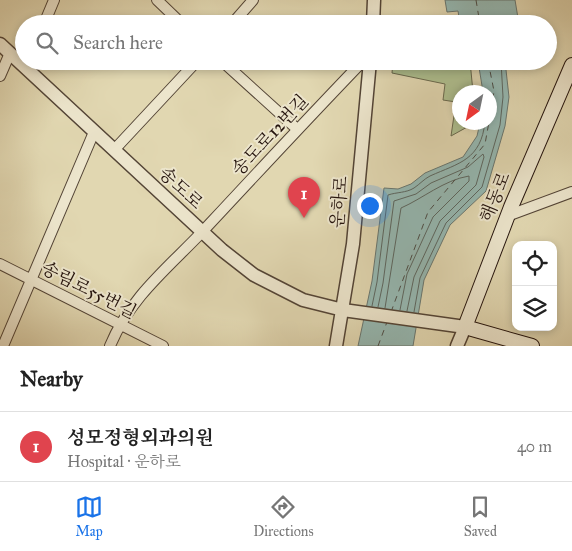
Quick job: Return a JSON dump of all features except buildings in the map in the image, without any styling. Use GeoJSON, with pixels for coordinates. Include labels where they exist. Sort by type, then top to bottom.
{"type":"FeatureCollection","features":[{"type":"Feature","properties":{"kind":"main road","name":"해동로"},"geometry":{"type":"LineString","coordinates":[[465,327],[507,216],[572,64]]}},
{"type":"Feature","properties":{"kind":"main road"},"geometry":{"type":"LineString","coordinates":[[465,327],[532,346]]}},
{"type":"Feature","properties":{"kind":"street"},"geometry":{"type":"LineString","coordinates":[[48,15],[54,0]]}},
{"type":"Feature","properties":{"kind":"street"},"geometry":{"type":"LineString","coordinates":[[157,0],[173,15]]}},
{"type":"Feature","properties":{"kind":"street"},"geometry":{"type":"LineString","coordinates":[[240,15],[253,0]]}},
{"type":"Feature","properties":{"kind":"street"},"geometry":{"type":"LineString","coordinates":[[373,15],[374,0]]}},
{"type":"Feature","properties":{"kind":"street","name":"송도로"},"geometry":{"type":"LineString","coordinates":[[0,44],[15,56]]}},
{"type":"Feature","properties":{"kind":"street"},"geometry":{"type":"LineString","coordinates":[[0,76],[10,53]]}},
{"type":"Feature","properties":{"kind":"street","name":"송도로"},"geometry":{"type":"LineString","coordinates":[[33,70],[94,132],[202,232],[238,263],[269,285],[303,300],[343,310],[465,327]]}},
{"type":"Feature","properties":{"kind":"street"},"geometry":{"type":"LineString","coordinates":[[114,150],[189,70]]}},
{"type":"Feature","properties":{"kind":"street"},"geometry":{"type":"LineString","coordinates":[[232,70],[297,129]]}},
{"type":"Feature","properties":{"kind":"street","name":"송도로12번길"},"geometry":{"type":"LineString","coordinates":[[110,346],[119,324],[146,287],[202,232],[354,70]]}},
{"type":"Feature","properties":{"kind":"street","name":"운하로"},"geometry":{"type":"LineString","coordinates":[[336,346],[353,244],[369,70]]}},
{"type":"Feature","properties":{"kind":"street"},"geometry":{"type":"LineString","coordinates":[[3,346],[94,132]]}},
{"type":"Feature","properties":{"kind":"street"},"geometry":{"type":"LineString","coordinates":[[507,216],[572,192]]}},
{"type":"Feature","properties":{"kind":"street","name":"송림로55번길"},"geometry":{"type":"LineString","coordinates":[[0,264],[163,346]]}},
{"type":"Feature","properties":{"kind":"street","name":"해동로"},"geometry":{"type":"LineString","coordinates":[[457,346],[465,327]]}},
{"type":"Feature","properties":{"kind":"green space"},"geometry":{"type":"Polygon","coordinates":[[[392,70],[471,70],[472,85],[452,85],[452,101],[443,100],[445,84],[392,73],[392,70]]]}},
{"type":"Feature","properties":{"kind":"green space"},"geometry":{"type":"Polygon","coordinates":[[[452,129],[462,130],[451,136],[452,129]]]}},
{"type":"Feature","properties":{"kind":"water"},"geometry":{"type":"Polygon","coordinates":[[[445,0],[515,0],[518,15],[459,15],[458,11],[447,12],[445,0]]]}},
{"type":"Feature","properties":{"kind":"water"},"geometry":{"type":"Polygon","coordinates":[[[479,70],[506,70],[509,97],[505,126],[486,191],[450,225],[424,280],[413,346],[358,346],[372,281],[384,188],[398,189],[411,184],[425,173],[463,157],[477,136],[478,130],[497,130],[497,85],[482,85],[479,70]]]}},
{"type":"Feature","properties":{"kind":"ferry route"},"geometry":{"type":"LineString","coordinates":[[476,0],[478,15]]}},
{"type":"Feature","properties":{"kind":"ferry route"},"geometry":{"type":"LineString","coordinates":[[490,70],[493,85]]}},
{"type":"Feature","properties":{"kind":"ferry route"},"geometry":{"type":"LineString","coordinates":[[391,312],[428,212],[485,144],[488,130]]}},
{"type":"Feature","properties":{"kind":"ferry route"},"geometry":{"type":"LineString","coordinates":[[378,346],[387,322]]}},
{"type":"Feature","properties":{"kind":"place","name":"성모정형외과의원"},"geometry":{"type":"Point","coordinates":[304,218]}}]}
